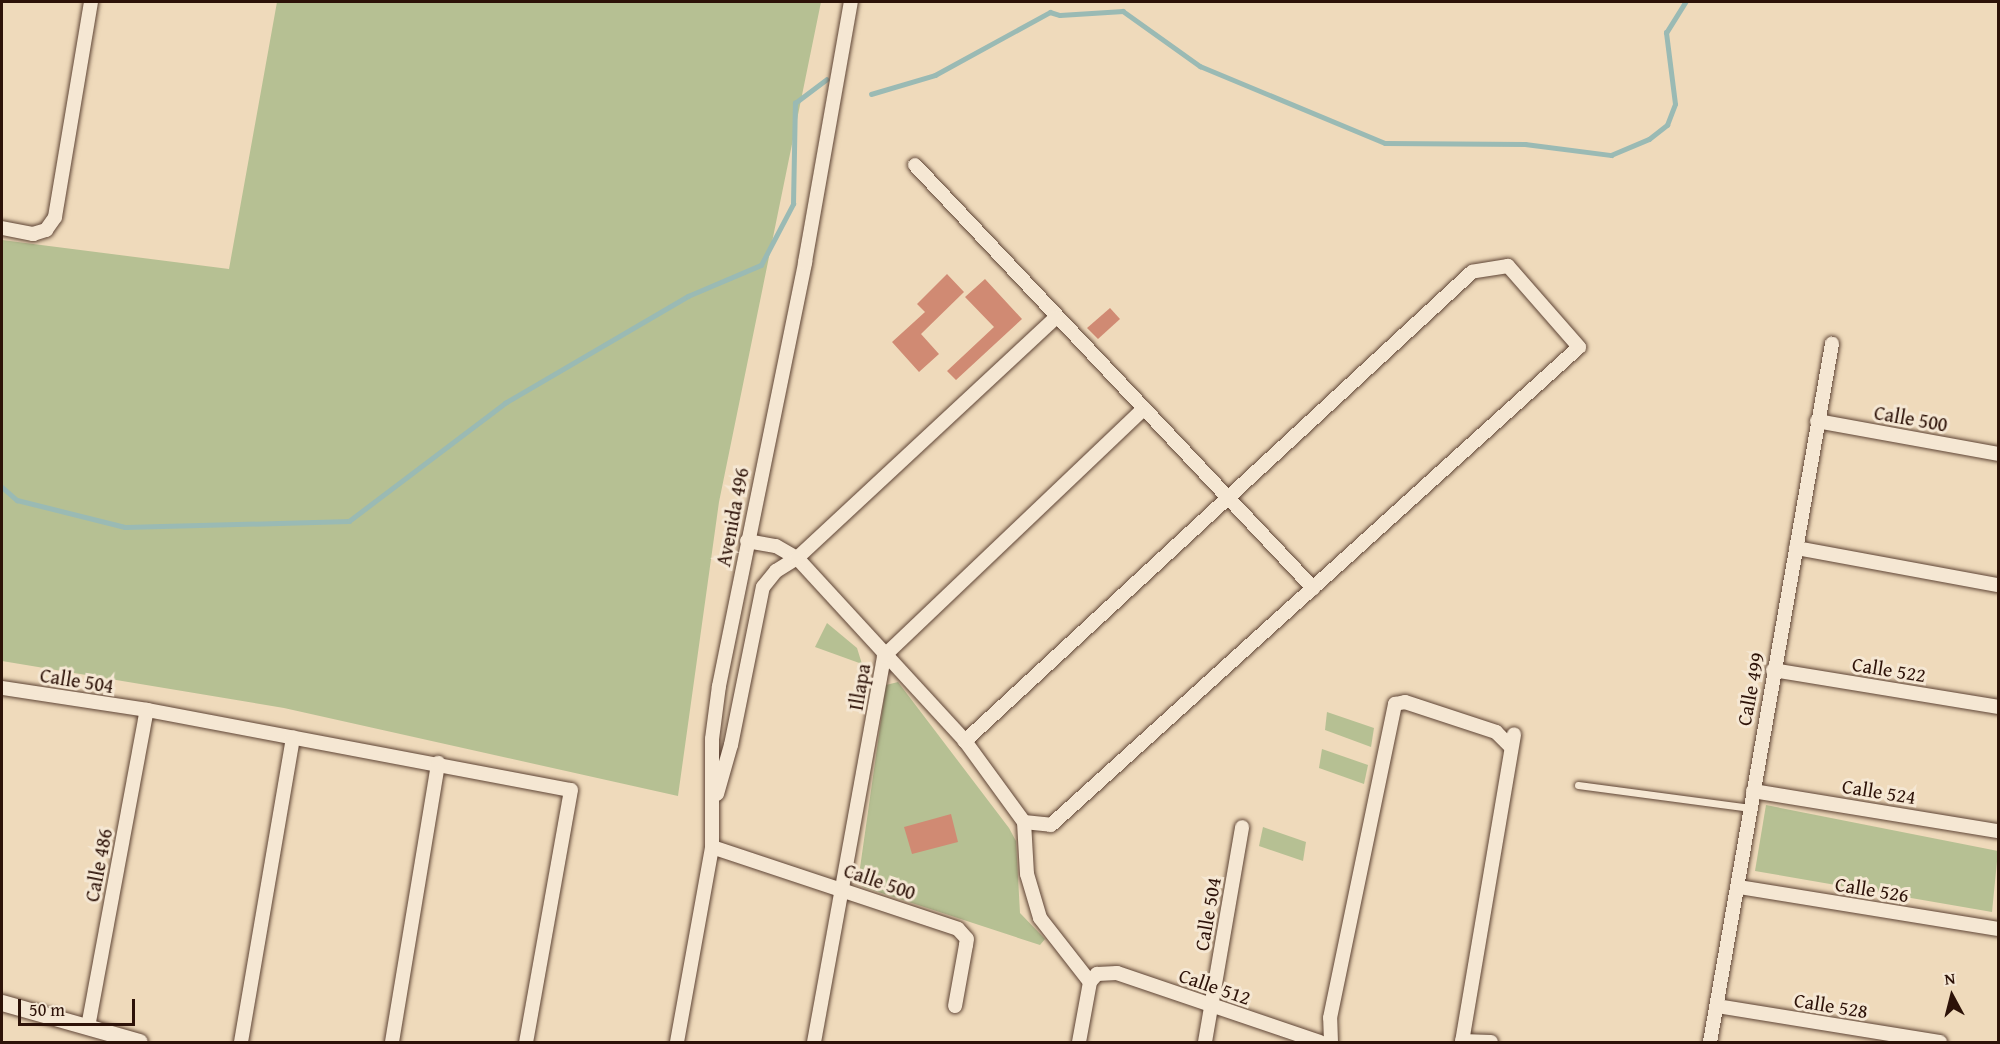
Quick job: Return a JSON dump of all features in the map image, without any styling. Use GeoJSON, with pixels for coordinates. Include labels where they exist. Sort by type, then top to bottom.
{"type":"FeatureCollection","features":[{"type":"Feature","properties":{"kind":"street"},"geometry":{"type":"LineString","coordinates":[[2,228],[33,234],[46,230],[55,217],[91,2]]}},
{"type":"Feature","properties":{"kind":"street","name":"Avenida 496"},"geometry":{"type":"LineString","coordinates":[[677,1042],[712,847],[716,707],[747,541],[805,262],[851,2]]}},
{"type":"Feature","properties":{"kind":"street"},"geometry":{"type":"LineString","coordinates":[[915,165],[1055,318],[1144,408],[1225,497],[1313,588]]}},
{"type":"Feature","properties":{"kind":"street"},"geometry":{"type":"LineString","coordinates":[[965,741],[1225,497],[1472,272],[1508,266],[1579,347],[1051,825],[1024,822]]}},
{"type":"Feature","properties":{"kind":"street"},"geometry":{"type":"LineString","coordinates":[[712,810],[731,745],[763,587],[777,571],[797,558],[1055,318]]}},
{"type":"Feature","properties":{"kind":"street","name":"Calle 499"},"geometry":{"type":"LineString","coordinates":[[1710,1042],[1739,887],[1773,670],[1832,344]]}},
{"type":"Feature","properties":{"kind":"street","name":"Illapa"},"geometry":{"type":"LineString","coordinates":[[814,1042],[844,888],[884,656],[1144,408]]}},
{"type":"Feature","properties":{"kind":"street","name":"Calle 500"},"geometry":{"type":"LineString","coordinates":[[1817,421],[1998,454]]}},
{"type":"Feature","properties":{"kind":"street"},"geometry":{"type":"LineString","coordinates":[[747,541],[776,546],[797,558],[884,656],[965,741],[1024,822],[1027,874],[1040,918],[1094,978],[1080,1042]]}},
{"type":"Feature","properties":{"kind":"street"},"geometry":{"type":"LineString","coordinates":[[1796,548],[1998,585]]}},
{"type":"Feature","properties":{"kind":"street","name":"Calle 522"},"geometry":{"type":"LineString","coordinates":[[1773,670],[1998,707]]}},
{"type":"Feature","properties":{"kind":"street","name":"Calle 504"},"geometry":{"type":"LineString","coordinates":[[2,688],[147,710],[438,763],[571,790],[526,1042]]}},
{"type":"Feature","properties":{"kind":"street"},"geometry":{"type":"LineString","coordinates":[[1331,1042],[1330,1018],[1395,704],[1405,702],[1496,732],[1513,741],[1462,1042],[1491,1042]]}},
{"type":"Feature","properties":{"kind":"street","name":"Calle 486"},"geometry":{"type":"LineString","coordinates":[[88,1027],[147,710]]}},
{"type":"Feature","properties":{"kind":"street"},"geometry":{"type":"LineString","coordinates":[[241,1042],[293,737]]}},
{"type":"Feature","properties":{"kind":"street"},"geometry":{"type":"LineString","coordinates":[[392,1042],[438,763]]}},
{"type":"Feature","properties":{"kind":"street","name":"Calle 524"},"geometry":{"type":"LineString","coordinates":[[1753,791],[1998,831]]}},
{"type":"Feature","properties":{"kind":"street","name":"Calle 504"},"geometry":{"type":"LineString","coordinates":[[1205,1042],[1242,827]]}},
{"type":"Feature","properties":{"kind":"street","name":"Calle 500"},"geometry":{"type":"LineString","coordinates":[[712,847],[844,888],[958,929],[967,939],[955,1006]]}},
{"type":"Feature","properties":{"kind":"street","name":"Calle 526"},"geometry":{"type":"LineString","coordinates":[[1739,887],[1998,929]]}},
{"type":"Feature","properties":{"kind":"street","name":"Calle 512"},"geometry":{"type":"LineString","coordinates":[[1094,978],[1117,973],[1320,1042]]}},
{"type":"Feature","properties":{"kind":"street"},"geometry":{"type":"LineString","coordinates":[[2,1003],[140,1042]]}},
{"type":"Feature","properties":{"kind":"street","name":"Calle 528"},"geometry":{"type":"LineString","coordinates":[[1717,1006],[1940,1042]]}},
{"type":"Feature","properties":{"kind":"lane"},"geometry":{"type":"LineString","coordinates":[[1578,785],[1750,808]]}},
{"type":"Feature","properties":{"kind":"green space"},"geometry":{"type":"Polygon","coordinates":[[[277,2],[821,2],[719,502],[678,796],[284,708],[2,661],[2,240],[229,269],[277,2]]]}},
{"type":"Feature","properties":{"kind":"green space"},"geometry":{"type":"Polygon","coordinates":[[[827,623],[857,648],[862,664],[815,647],[827,623]]]}},
{"type":"Feature","properties":{"kind":"green space"},"geometry":{"type":"Polygon","coordinates":[[[898,682],[1009,828],[1016,841],[1020,913],[1045,939],[1040,945],[863,887],[858,882],[886,685],[898,682]]]}},
{"type":"Feature","properties":{"kind":"green space"},"geometry":{"type":"Polygon","coordinates":[[[1327,712],[1374,728],[1371,747],[1325,730],[1327,712]]]}},
{"type":"Feature","properties":{"kind":"green space"},"geometry":{"type":"Polygon","coordinates":[[[1322,749],[1368,765],[1364,784],[1319,768],[1322,749]]]}},
{"type":"Feature","properties":{"kind":"green space"},"geometry":{"type":"Polygon","coordinates":[[[1766,805],[1998,851],[1992,912],[1755,871],[1766,805]]]}},
{"type":"Feature","properties":{"kind":"green space"},"geometry":{"type":"Polygon","coordinates":[[[1263,827],[1306,842],[1303,861],[1259,846],[1263,827]]]}},
{"type":"Feature","properties":{"kind":"building"},"geometry":{"type":"Polygon","coordinates":[[[947,274],[964,292],[921,334],[939,354],[919,372],[892,342],[925,312],[917,304],[947,274]]]}},
{"type":"Feature","properties":{"kind":"building"},"geometry":{"type":"Polygon","coordinates":[[[985,279],[1022,319],[956,380],[947,371],[994,327],[965,297],[985,279]]]}},
{"type":"Feature","properties":{"kind":"building"},"geometry":{"type":"Polygon","coordinates":[[[1110,308],[1120,319],[1098,339],[1087,328],[1110,308]]]}},
{"type":"Feature","properties":{"kind":"building"},"geometry":{"type":"Polygon","coordinates":[[[951,814],[958,842],[912,854],[904,827],[951,814]]]}},
{"type":"Feature","properties":{"kind":"waterway"},"geometry":{"type":"LineString","coordinates":[[871,94],[935,75],[1050,12],[1060,15],[1123,11],[1200,66],[1385,143],[1525,144],[1611,155],[1649,139],[1667,125],[1675,104],[1666,33],[1685,2]]}},
{"type":"Feature","properties":{"kind":"waterway"},"geometry":{"type":"LineString","coordinates":[[2,487],[17,500],[125,527],[349,521],[505,403],[688,296],[761,265],[793,204],[795,103],[826,80]]}}]}
